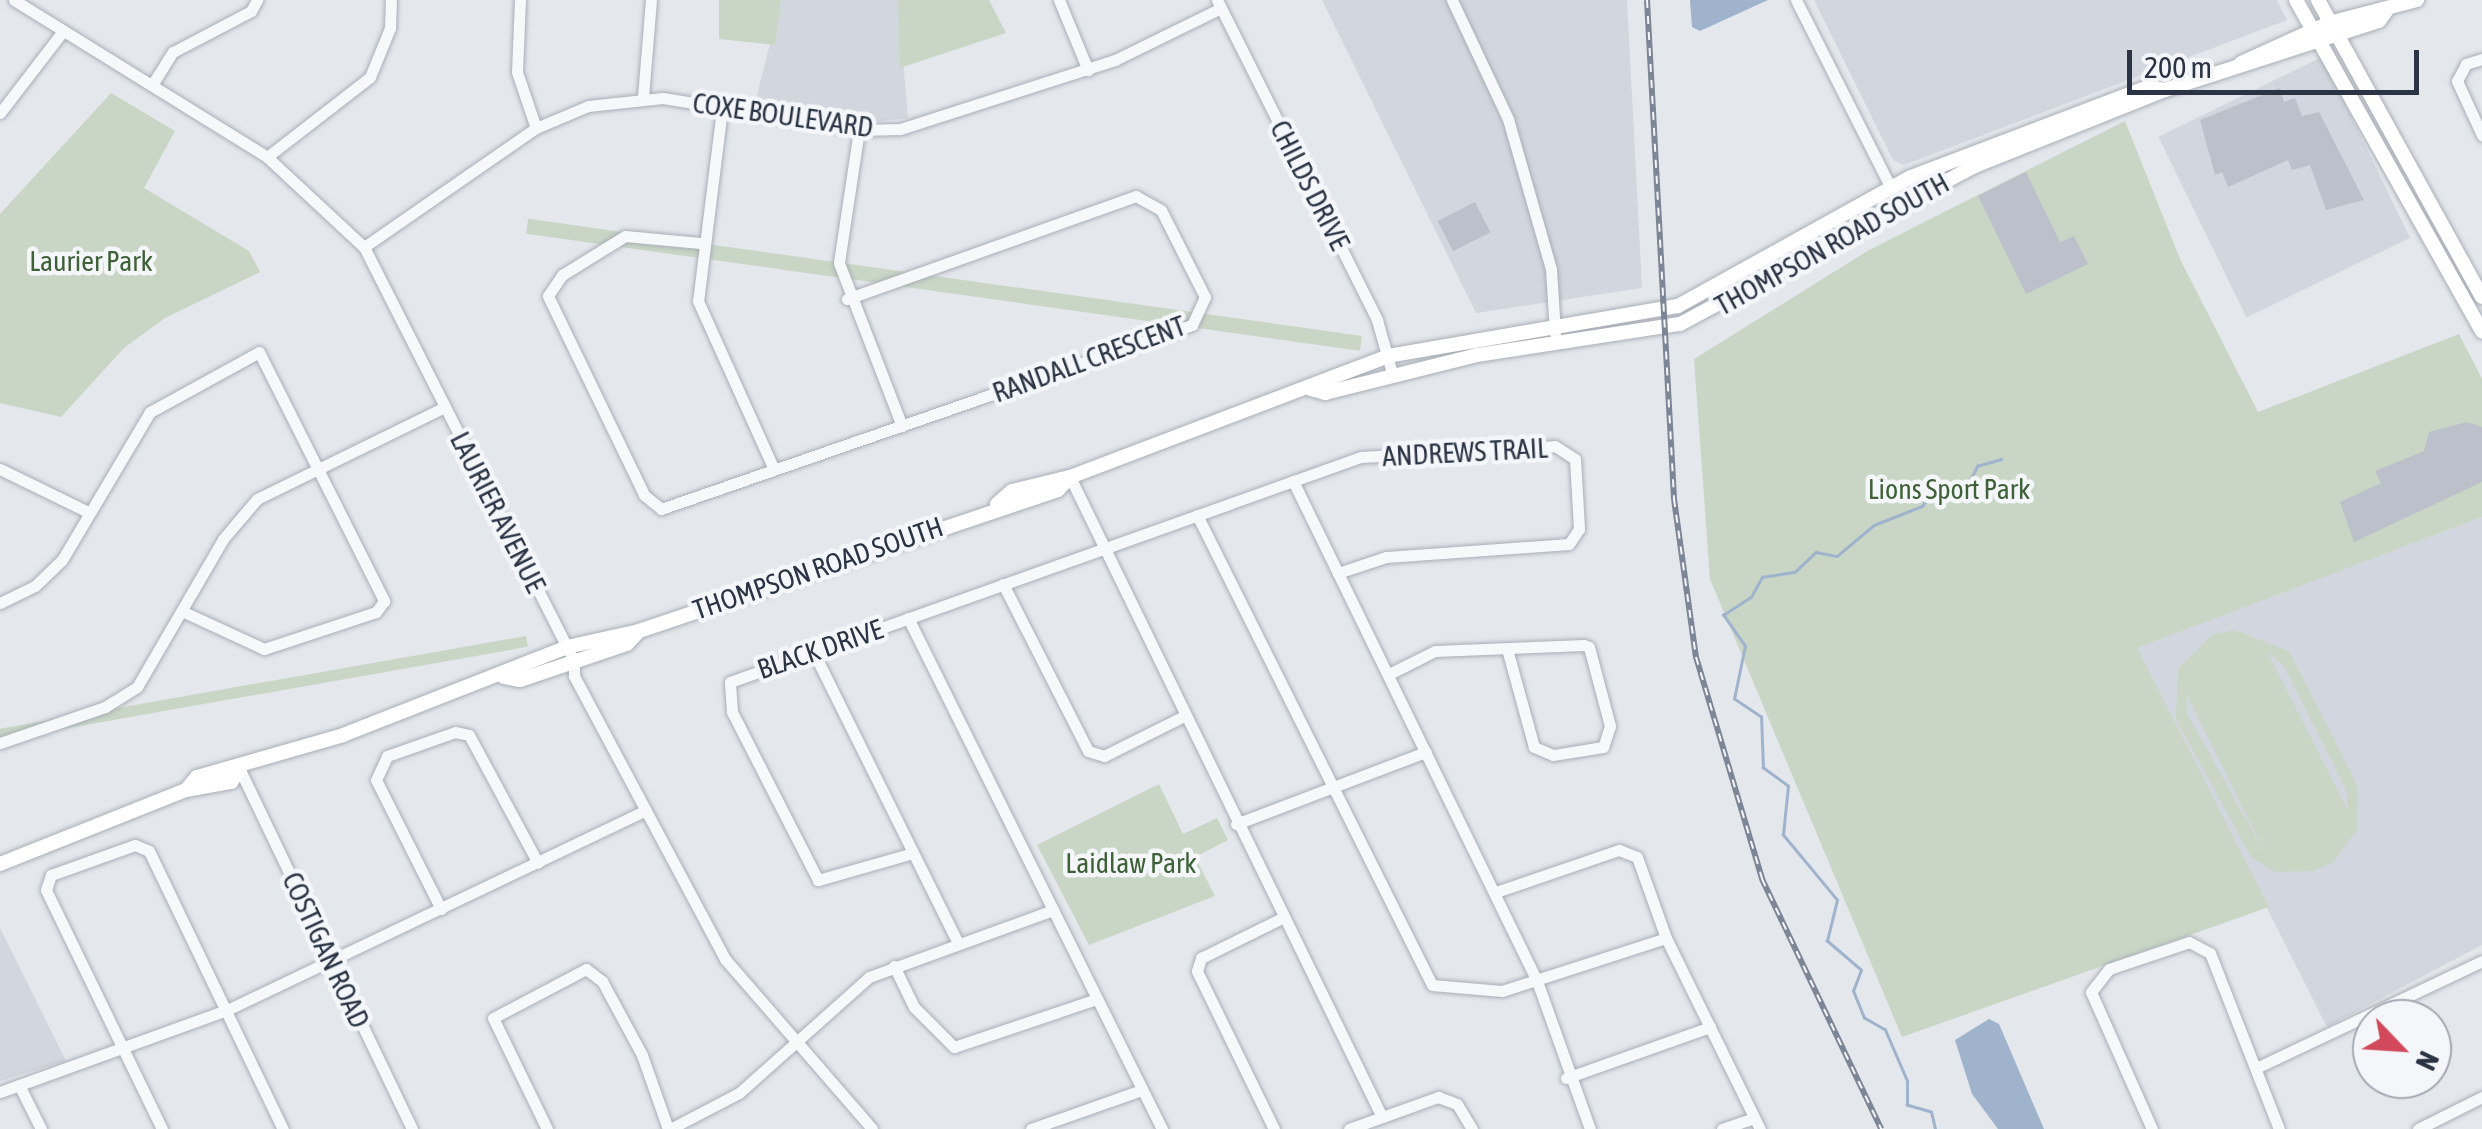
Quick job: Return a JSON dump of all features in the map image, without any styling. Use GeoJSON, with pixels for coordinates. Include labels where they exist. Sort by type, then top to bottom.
{"type":"FeatureCollection","features":[{"type":"Feature","properties":{"kind":"main road"},"geometry":{"type":"LineString","coordinates":[[2296,0],[2324,32],[2482,296]]}},
{"type":"Feature","properties":{"kind":"main road"},"geometry":{"type":"LineString","coordinates":[[2318,0],[2324,32],[2482,331]]}},
{"type":"Feature","properties":{"kind":"main road","name":"THOMPSON ROAD SOUTH"},"geometry":{"type":"LineString","coordinates":[[1312,389],[1325,394],[1392,374],[1642,335],[1708,313],[1898,202],[2165,90],[2418,0]]}},
{"type":"Feature","properties":{"kind":"main road","name":"THOMPSON ROAD SOUTH"},"geometry":{"type":"LineString","coordinates":[[0,864],[18,851],[186,790],[231,782],[240,770],[996,504],[1058,490],[1070,477],[1312,389],[1322,377],[1388,356],[1678,306],[1891,187],[2148,87],[2165,90]]}},
{"type":"Feature","properties":{"kind":"main road","name":"THOMPSON ROAD SOUTH"},"geometry":{"type":"LineString","coordinates":[[0,848],[18,851]]}},
{"type":"Feature","properties":{"kind":"street","name":"LAURIER AVENUE"},"geometry":{"type":"LineString","coordinates":[[14,0],[267,157],[364,247],[570,654],[574,676],[726,959],[872,1129]]}},
{"type":"Feature","properties":{"kind":"street"},"geometry":{"type":"LineString","coordinates":[[152,85],[173,52],[251,11],[257,0]]}},
{"type":"Feature","properties":{"kind":"street"},"geometry":{"type":"LineString","coordinates":[[267,157],[370,77],[390,28],[391,0]]}},
{"type":"Feature","properties":{"kind":"street"},"geometry":{"type":"LineString","coordinates":[[520,0],[517,72],[536,128]]}},
{"type":"Feature","properties":{"kind":"street"},"geometry":{"type":"LineString","coordinates":[[643,97],[650,0]]}},
{"type":"Feature","properties":{"kind":"street"},"geometry":{"type":"LineString","coordinates":[[1059,0],[1088,70]]}},
{"type":"Feature","properties":{"kind":"street"},"geometry":{"type":"LineString","coordinates":[[1452,0],[1508,119],[1551,270],[1556,347]]}},
{"type":"Feature","properties":{"kind":"street"},"geometry":{"type":"LineString","coordinates":[[1796,0],[1898,202]]}},
{"type":"Feature","properties":{"kind":"street","name":"COXE BOULEVARD"},"geometry":{"type":"LineString","coordinates":[[364,247],[536,128],[588,106],[643,97],[860,130],[938,120],[1088,70],[1219,4]]}},
{"type":"Feature","properties":{"kind":"street","name":"CHILDS DRIVE"},"geometry":{"type":"LineString","coordinates":[[1219,4],[1388,356],[1392,374]]}},
{"type":"Feature","properties":{"kind":"street"},"geometry":{"type":"LineString","coordinates":[[0,113],[63,31]]}},
{"type":"Feature","properties":{"kind":"street"},"geometry":{"type":"LineString","coordinates":[[2482,59],[2466,64],[2457,81],[2482,135]]}},
{"type":"Feature","properties":{"kind":"street"},"geometry":{"type":"LineString","coordinates":[[722,109],[700,244],[704,326],[774,469]]}},
{"type":"Feature","properties":{"kind":"street"},"geometry":{"type":"LineString","coordinates":[[860,130],[839,263],[847,300],[902,426]]}},
{"type":"Feature","properties":{"kind":"street","name":"RANDALL CRESCENT"},"geometry":{"type":"LineString","coordinates":[[700,244],[625,236],[553,282],[548,301],[656,508],[1192,324],[1205,297],[1160,210],[1136,196],[847,300]]}},
{"type":"Feature","properties":{"kind":"street"},"geometry":{"type":"LineString","coordinates":[[0,603],[48,575],[150,412],[251,353],[270,364],[384,596],[380,609],[264,648],[186,613]]}},
{"type":"Feature","properties":{"kind":"street"},"geometry":{"type":"LineString","coordinates":[[0,744],[128,693],[186,613],[245,510],[322,466],[445,407]]}},
{"type":"Feature","properties":{"kind":"street","name":"ANDREWS TRAIL"},"geometry":{"type":"LineString","coordinates":[[1100,549],[1361,457],[1555,446],[1575,460],[1579,530],[1569,544],[1386,557],[1338,573]]}},
{"type":"Feature","properties":{"kind":"street"},"geometry":{"type":"LineString","coordinates":[[0,469],[88,512]]}},
{"type":"Feature","properties":{"kind":"street"},"geometry":{"type":"LineString","coordinates":[[1070,477],[1100,549],[1382,1117]]}},
{"type":"Feature","properties":{"kind":"street"},"geometry":{"type":"LineString","coordinates":[[1293,481],[1538,982],[1566,1078],[1590,1129]]}},
{"type":"Feature","properties":{"kind":"street"},"geometry":{"type":"LineString","coordinates":[[1197,515],[1432,986],[1502,991],[1666,938]]}},
{"type":"Feature","properties":{"kind":"street","name":"BLACK DRIVE"},"geometry":{"type":"LineString","coordinates":[[914,853],[830,882],[812,873],[725,693],[736,678],[1100,549]]}},
{"type":"Feature","properties":{"kind":"street"},"geometry":{"type":"LineString","coordinates":[[1003,584],[1088,751],[1104,756],[1182,717]]}},
{"type":"Feature","properties":{"kind":"street"},"geometry":{"type":"LineString","coordinates":[[908,618],[1162,1129]]}},
{"type":"Feature","properties":{"kind":"street"},"geometry":{"type":"LineString","coordinates":[[1389,674],[1435,651],[1507,649],[1594,650],[1610,726],[1603,748],[1552,755],[1534,748],[1507,649]]}},
{"type":"Feature","properties":{"kind":"street"},"geometry":{"type":"LineString","coordinates":[[813,651],[958,943]]}},
{"type":"Feature","properties":{"kind":"street"},"geometry":{"type":"LineString","coordinates":[[441,909],[376,780],[386,756],[455,732],[468,735],[538,863]]}},
{"type":"Feature","properties":{"kind":"street"},"geometry":{"type":"LineString","coordinates":[[1236,824],[1426,752]]}},
{"type":"Feature","properties":{"kind":"street","name":"COSTIGAN ROAD"},"geometry":{"type":"LineString","coordinates":[[240,770],[412,1129]]}},
{"type":"Feature","properties":{"kind":"street"},"geometry":{"type":"LineString","coordinates":[[0,1092],[227,1010],[646,810]]}},
{"type":"Feature","properties":{"kind":"street"},"geometry":{"type":"LineString","coordinates":[[162,1129],[49,897],[51,875],[145,848],[283,1129]]}},
{"type":"Feature","properties":{"kind":"street"},"geometry":{"type":"LineString","coordinates":[[1496,892],[1627,850],[1637,857],[1666,938],[1757,1124],[1722,1129]]}},
{"type":"Feature","properties":{"kind":"street"},"geometry":{"type":"LineString","coordinates":[[547,1129],[493,1018],[586,968],[602,981],[642,1055],[669,1129],[739,1093],[858,985],[894,966],[1053,910]]}},
{"type":"Feature","properties":{"kind":"street"},"geometry":{"type":"LineString","coordinates":[[1274,1129],[1197,972],[1201,958],[1282,918]]}},
{"type":"Feature","properties":{"kind":"street"},"geometry":{"type":"LineString","coordinates":[[2152,1129],[2093,1002],[2102,973],[2197,944],[2210,953],[2279,1129]]}},
{"type":"Feature","properties":{"kind":"street"},"geometry":{"type":"LineString","coordinates":[[2256,1068],[2482,961]]}},
{"type":"Feature","properties":{"kind":"street"},"geometry":{"type":"LineString","coordinates":[[894,966],[914,1007],[954,1048],[1098,999]]}},
{"type":"Feature","properties":{"kind":"street"},"geometry":{"type":"LineString","coordinates":[[1566,1078],[1710,1027]]}},
{"type":"Feature","properties":{"kind":"street"},"geometry":{"type":"LineString","coordinates":[[20,1086],[41,1129]]}},
{"type":"Feature","properties":{"kind":"street"},"geometry":{"type":"LineString","coordinates":[[1032,1129],[1142,1090]]}},
{"type":"Feature","properties":{"kind":"street"},"geometry":{"type":"LineString","coordinates":[[2418,1129],[2482,1096]]}},
{"type":"Feature","properties":{"kind":"street"},"geometry":{"type":"LineString","coordinates":[[1348,1129],[1448,1098],[1472,1129]]}},
{"type":"Feature","properties":{"kind":"shaded area"},"geometry":{"type":"Polygon","coordinates":[[[781,0],[898,0],[908,118],[872,122],[755,103],[781,0]]]}},
{"type":"Feature","properties":{"kind":"shaded area"},"geometry":{"type":"Polygon","coordinates":[[[1322,0],[1627,0],[1642,288],[1476,313],[1322,0]]]}},
{"type":"Feature","properties":{"kind":"shaded area"},"geometry":{"type":"Polygon","coordinates":[[[1814,0],[2277,0],[2287,20],[1904,165],[1893,160],[1814,0]]]}},
{"type":"Feature","properties":{"kind":"shaded area"},"geometry":{"type":"Polygon","coordinates":[[[2322,57],[2410,238],[2247,317],[2158,137],[2322,57]]]}},
{"type":"Feature","properties":{"kind":"shaded area"},"geometry":{"type":"Polygon","coordinates":[[[2482,517],[2482,945],[2380,999],[2352,999],[2352,1014],[2327,1027],[2136,648],[2482,517]]]}},
{"type":"Feature","properties":{"kind":"shaded area"},"geometry":{"type":"Polygon","coordinates":[[[0,928],[66,1061],[0,1081],[0,928]]]}},
{"type":"Feature","properties":{"kind":"green space"},"geometry":{"type":"Polygon","coordinates":[[[719,0],[781,0],[775,45],[719,39],[719,0]]]}},
{"type":"Feature","properties":{"kind":"green space"},"geometry":{"type":"Polygon","coordinates":[[[898,0],[989,0],[1006,33],[900,68],[898,0]]]}},
{"type":"Feature","properties":{"kind":"green space","name":"Laurier Park"},"geometry":{"type":"Polygon","coordinates":[[[111,93],[175,131],[144,188],[249,251],[260,272],[165,318],[124,348],[61,417],[0,403],[0,214],[111,93]]]}},
{"type":"Feature","properties":{"kind":"green space","name":"Lions Sport Park"},"geometry":{"type":"Polygon","coordinates":[[[2125,121],[2180,259],[2258,412],[2459,334],[2482,379],[2482,517],[2137,648],[2269,907],[1902,1037],[1710,579],[1694,359],[1869,250],[2125,121]]]}},
{"type":"Feature","properties":{"kind":"green space"},"geometry":{"type":"Polygon","coordinates":[[[528,219],[1362,336],[1360,351],[526,234],[528,219]]]}},
{"type":"Feature","properties":{"kind":"green space"},"geometry":{"type":"Polygon","coordinates":[[[2234,630],[2289,651],[2358,787],[2357,830],[2332,863],[2313,871],[2275,872],[2251,857],[2176,719],[2178,669],[2212,635],[2234,630]],[[2267,651],[2348,811],[2347,791],[2284,666],[2267,651]],[[2186,693],[2188,715],[2264,852],[2264,851],[2186,693]]]}},
{"type":"Feature","properties":{"kind":"green space"},"geometry":{"type":"Polygon","coordinates":[[[526,636],[528,647],[0,740],[0,729],[526,636]]]}},
{"type":"Feature","properties":{"kind":"green space","name":"Laidlaw Park"},"geometry":{"type":"Polygon","coordinates":[[[1159,784],[1183,834],[1217,818],[1228,840],[1195,857],[1215,896],[1089,945],[1037,845],[1159,784]]]}},
{"type":"Feature","properties":{"kind":"water"},"geometry":{"type":"Polygon","coordinates":[[[1690,0],[1768,0],[1700,31],[1692,27],[1690,0]]]}},
{"type":"Feature","properties":{"kind":"water"},"geometry":{"type":"Polygon","coordinates":[[[1989,1019],[1999,1024],[2044,1129],[1998,1129],[1972,1094],[1955,1040],[1989,1019]]]}},
{"type":"Feature","properties":{"kind":"building"},"geometry":{"type":"Polygon","coordinates":[[[2280,88],[2284,102],[2295,98],[2302,116],[2319,112],[2364,200],[2326,210],[2310,165],[2292,170],[2288,160],[2228,187],[2222,172],[2215,175],[2200,120],[2280,88]]]}},
{"type":"Feature","properties":{"kind":"building"},"geometry":{"type":"Polygon","coordinates":[[[2026,172],[2060,242],[2074,236],[2088,264],[2026,294],[1978,196],[2026,172]]]}},
{"type":"Feature","properties":{"kind":"building"},"geometry":{"type":"Polygon","coordinates":[[[1475,202],[1490,232],[1453,251],[1438,221],[1475,202]]]}},
{"type":"Feature","properties":{"kind":"building"},"geometry":{"type":"Polygon","coordinates":[[[2467,422],[2482,427],[2482,482],[2354,542],[2340,502],[2381,483],[2375,471],[2424,451],[2429,432],[2467,422]]]}},
{"type":"Feature","properties":{"kind":"waterway"},"geometry":{"type":"LineString","coordinates":[[1935,1129],[1931,1112],[1907,1105],[1907,1081],[1885,1030],[1864,1018],[1853,991],[1861,970],[1827,941],[1837,900],[1783,835],[1788,786],[1763,768],[1761,717],[1734,699],[1745,646],[1723,615],[1751,597],[1762,577],[1795,572],[1816,552],[1837,556],[1874,525],[1922,506],[1939,483],[1966,488],[1977,466],[2001,459]]}},
{"type":"Feature","properties":{"kind":"railway"},"geometry":{"type":"LineString","coordinates":[[1647,0],[1674,499],[1696,657],[1762,879],[1881,1129]]}}]}
